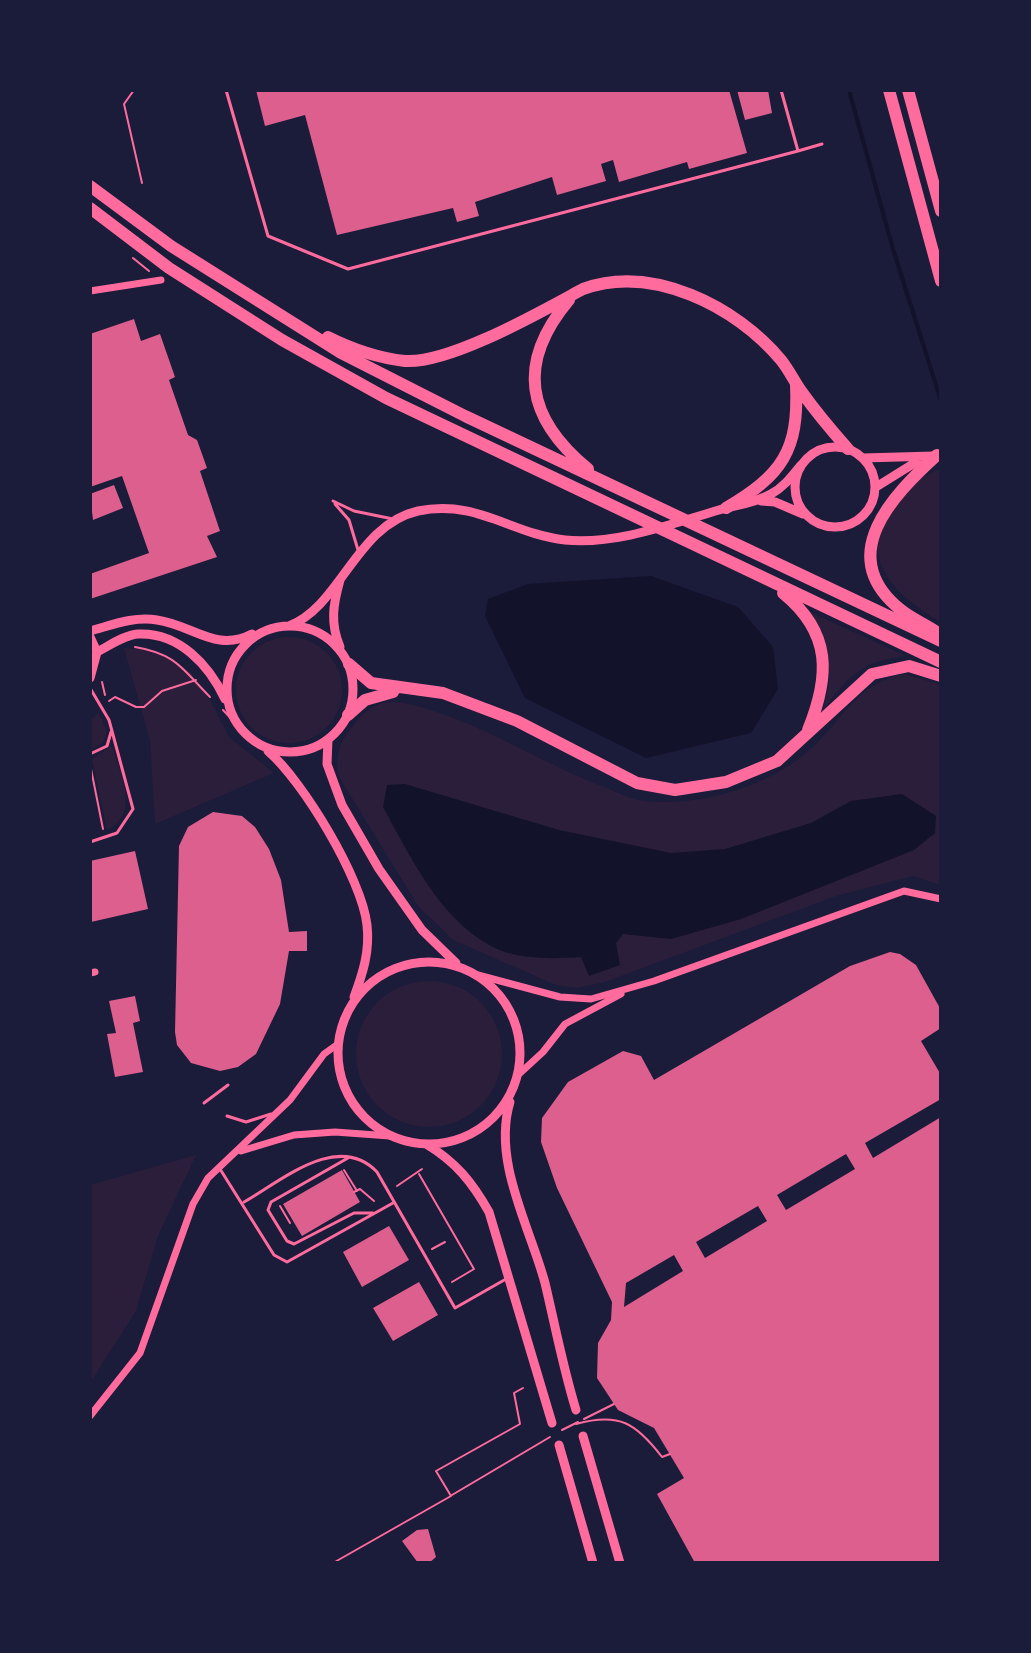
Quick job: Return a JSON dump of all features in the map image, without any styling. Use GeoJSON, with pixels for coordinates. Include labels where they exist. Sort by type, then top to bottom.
{"type":"FeatureCollection","features":[{"type":"Feature","properties":{"kind":"highway"},"geometry":{"type":"LineString","coordinates":[[889,90],[941,281]]}},
{"type":"Feature","properties":{"kind":"highway"},"geometry":{"type":"LineString","coordinates":[[908,90],[941,211]]}},
{"type":"Feature","properties":{"kind":"highway"},"geometry":{"type":"LineString","coordinates":[[90,186],[171,246],[341,353],[941,641]]}},
{"type":"Feature","properties":{"kind":"highway"},"geometry":{"type":"LineString","coordinates":[[90,208],[169,268],[282,340],[399,405],[941,662]]}},
{"type":"Feature","properties":{"kind":"highway"},"geometry":{"type":"LineString","coordinates":[[264,306],[356,351],[407,361],[443,356],[599,283],[621,280],[663,284],[711,307],[758,338],[782,361],[796,385],[848,449]]}},
{"type":"Feature","properties":{"kind":"highway"},"geometry":{"type":"LineString","coordinates":[[573,294],[553,318],[542,339],[535,371],[535,401],[549,430],[571,455],[603,481]]}},
{"type":"Feature","properties":{"kind":"highway"},"geometry":{"type":"LineString","coordinates":[[726,508],[762,484],[789,452],[795,434],[796,385]]}},
{"type":"Feature","properties":{"kind":"highway"},"geometry":{"type":"LineString","coordinates":[[939,454],[900,489],[884,510],[874,532],[873,570],[882,590],[900,610],[941,635]]}},
{"type":"Feature","properties":{"kind":"highway"},"geometry":{"type":"LineString","coordinates":[[750,571],[793,601],[814,629],[821,648],[825,683],[805,737]]}},
{"type":"Feature","properties":{"kind":"highway"},"geometry":{"type":"LineString","coordinates":[[346,661],[371,683],[443,693],[517,721],[637,783],[675,790],[726,782],[777,761],[872,674],[909,666],[941,676]]}},
{"type":"Feature","properties":{"kind":"highway"},"geometry":{"type":"LineString","coordinates":[[348,715],[373,696],[405,690]]}},
{"type":"Feature","properties":{"kind":"street"},"geometry":{"type":"LineString","coordinates":[[90,291],[161,280]]}},
{"type":"Feature","properties":{"kind":"street"},"geometry":{"type":"LineString","coordinates":[[90,678],[97,652],[90,634],[134,619],[153,619],[218,642],[237,642],[259,630],[289,626],[307,619],[359,552],[413,512],[456,508],[562,540],[587,541],[668,525],[757,501],[775,502],[824,526],[845,527],[864,516],[870,508],[876,487],[872,471],[863,458],[848,449],[822,449],[801,465],[787,483],[757,501]]}},
{"type":"Feature","properties":{"kind":"street"},"geometry":{"type":"LineString","coordinates":[[876,487],[921,459],[939,454]]}},
{"type":"Feature","properties":{"kind":"street"},"geometry":{"type":"LineString","coordinates":[[863,458],[921,459]]}},
{"type":"Feature","properties":{"kind":"street"},"geometry":{"type":"LineString","coordinates":[[801,465],[794,485],[799,507],[805,515]]}},
{"type":"Feature","properties":{"kind":"street"},"geometry":{"type":"LineString","coordinates":[[262,746],[296,752],[328,739],[348,715],[353,686],[333,622],[343,572]]}},
{"type":"Feature","properties":{"kind":"street"},"geometry":{"type":"LineString","coordinates":[[289,626],[319,633],[346,661]]}},
{"type":"Feature","properties":{"kind":"street"},"geometry":{"type":"LineString","coordinates":[[229,708],[227,684],[233,660],[255,636],[270,629]]}},
{"type":"Feature","properties":{"kind":"street"},"geometry":{"type":"LineString","coordinates":[[97,652],[136,634],[173,641],[206,667],[236,724],[298,784],[335,846],[365,909],[366,962],[338,1044],[346,1091],[364,1117],[390,1136]]}},
{"type":"Feature","properties":{"kind":"street"},"geometry":{"type":"LineString","coordinates":[[328,739],[327,764],[332,783],[379,869],[422,930],[462,967]]}},
{"type":"Feature","properties":{"kind":"street"},"geometry":{"type":"LineString","coordinates":[[351,1005],[372,981],[399,966],[431,961],[462,967],[478,975],[560,997],[591,999],[637,986],[904,891],[941,899]]}},
{"type":"Feature","properties":{"kind":"street"},"geometry":{"type":"LineString","coordinates":[[478,975],[502,999],[518,1029],[518,1075],[506,1114],[507,1156],[545,1283],[576,1410]]}},
{"type":"Feature","properties":{"kind":"street"},"geometry":{"type":"LineString","coordinates":[[518,1075],[543,1052],[565,1024],[637,986]]}},
{"type":"Feature","properties":{"kind":"street"},"geometry":{"type":"LineString","coordinates":[[90,1416],[140,1353],[193,1204],[208,1178],[239,1152],[290,1100],[324,1054],[338,1044]]}},
{"type":"Feature","properties":{"kind":"street"},"geometry":{"type":"LineString","coordinates":[[426,1144],[453,1141],[479,1130],[499,1111],[514,1087]]}},
{"type":"Feature","properties":{"kind":"street"},"geometry":{"type":"LineString","coordinates":[[239,1152],[294,1135],[335,1132],[390,1136],[426,1144],[450,1158],[471,1181],[489,1212],[552,1423]]}},
{"type":"Feature","properties":{"kind":"street"},"geometry":{"type":"LineString","coordinates":[[583,1436],[620,1563]]}},
{"type":"Feature","properties":{"kind":"street"},"geometry":{"type":"LineString","coordinates":[[559,1445],[593,1563]]}},
{"type":"Feature","properties":{"kind":"lane"},"geometry":{"type":"LineString","coordinates":[[226,90],[268,236],[348,269],[822,144]]}},
{"type":"Feature","properties":{"kind":"lane"},"geometry":{"type":"LineString","coordinates":[[781,90],[798,151]]}},
{"type":"Feature","properties":{"kind":"lane"},"geometry":{"type":"LineString","coordinates":[[359,552],[349,520],[333,501],[354,511],[401,520]]}},
{"type":"Feature","properties":{"kind":"lane"},"geometry":{"type":"LineString","coordinates":[[90,688],[112,728],[133,809],[117,833],[90,842]]}},
{"type":"Feature","properties":{"kind":"lane"},"geometry":{"type":"LineString","coordinates":[[90,754],[107,746],[112,728]]}},
{"type":"Feature","properties":{"kind":"lane"},"geometry":{"type":"LineString","coordinates":[[204,1103],[228,1085]]}},
{"type":"Feature","properties":{"kind":"lane"},"geometry":{"type":"LineString","coordinates":[[227,1116],[246,1122],[268,1116],[290,1100]]}},
{"type":"Feature","properties":{"kind":"lane"},"geometry":{"type":"LineString","coordinates":[[244,1202],[331,1155],[363,1160],[377,1172],[455,1308],[509,1277]]}},
{"type":"Feature","properties":{"kind":"lane"},"geometry":{"type":"LineString","coordinates":[[351,1157],[271,1202],[268,1210],[287,1241],[294,1244],[354,1213],[374,1213]]}},
{"type":"Feature","properties":{"kind":"lane"},"geometry":{"type":"LineString","coordinates":[[219,1167],[235,1196],[244,1202],[274,1255],[287,1262],[393,1203]]}},
{"type":"Feature","properties":{"kind":"path"},"geometry":{"type":"LineString","coordinates":[[134,90],[124,104],[142,183]]}},
{"type":"Feature","properties":{"kind":"path"},"geometry":{"type":"LineString","coordinates":[[133,647],[156,651],[175,660],[236,724]]}},
{"type":"Feature","properties":{"kind":"path"},"geometry":{"type":"LineString","coordinates":[[103,672],[102,686],[108,703],[115,697],[136,707],[144,707],[162,691],[196,680]]}},
{"type":"Feature","properties":{"kind":"path"},"geometry":{"type":"LineString","coordinates":[[90,764],[104,832]]}},
{"type":"Feature","properties":{"kind":"path"},"geometry":{"type":"LineString","coordinates":[[336,1170],[342,1167],[356,1191],[360,1189],[374,1200],[381,1194]]}},
{"type":"Feature","properties":{"kind":"path"},"geometry":{"type":"LineString","coordinates":[[392,1189],[419,1174],[422,1169]]}},
{"type":"Feature","properties":{"kind":"path"},"geometry":{"type":"LineString","coordinates":[[419,1174],[474,1269],[451,1282]]}},
{"type":"Feature","properties":{"kind":"path"},"geometry":{"type":"LineString","coordinates":[[428,1252],[445,1242]]}},
{"type":"Feature","properties":{"kind":"path"},"geometry":{"type":"LineString","coordinates":[[451,1496],[436,1471],[520,1424],[514,1393],[523,1388]]}},
{"type":"Feature","properties":{"kind":"path"},"geometry":{"type":"LineString","coordinates":[[333,1563],[571,1425],[614,1404]]}},
{"type":"Feature","properties":{"kind":"path"},"geometry":{"type":"LineString","coordinates":[[571,1425],[616,1418],[647,1437],[662,1457],[670,1454]]}},
{"type":"Feature","properties":{"kind":"shaded area"},"geometry":{"type":"Polygon","coordinates":[[[941,469],[941,622],[893,584],[884,572],[877,543],[880,526],[886,517],[917,482],[941,469]]]}},
{"type":"Feature","properties":{"kind":"shaded area"},"geometry":{"type":"Polygon","coordinates":[[[651,576],[738,607],[773,647],[778,689],[751,733],[646,758],[525,698],[485,616],[488,599],[528,584],[651,576]]]}},
{"type":"Feature","properties":{"kind":"shaded area"},"geometry":{"type":"Polygon","coordinates":[[[810,612],[906,656],[867,666],[849,679],[823,710],[829,683],[828,660],[822,637],[810,612]]]}},
{"type":"Feature","properties":{"kind":"shaded area"},"geometry":{"type":"Polygon","coordinates":[[[289,637],[309,641],[326,653],[338,670],[342,690],[338,710],[326,727],[309,739],[289,743],[269,739],[252,727],[240,710],[236,690],[240,670],[252,653],[269,641],[289,637]]]}},
{"type":"Feature","properties":{"kind":"shaded area"},"geometry":{"type":"Polygon","coordinates":[[[124,648],[156,651],[190,672],[212,703],[229,737],[274,773],[155,824],[150,741],[124,648]]]}},
{"type":"Feature","properties":{"kind":"shaded area"},"geometry":{"type":"Polygon","coordinates":[[[905,674],[941,685],[941,885],[913,876],[836,896],[605,982],[577,988],[556,985],[453,940],[418,906],[339,777],[339,751],[352,727],[375,706],[397,702],[449,716],[577,776],[633,798],[668,802],[716,796],[763,780],[785,768],[805,754],[868,690],[878,683],[905,674]]]}},
{"type":"Feature","properties":{"kind":"shaded area"},"geometry":{"type":"Polygon","coordinates":[[[99,713],[107,732],[103,743],[90,750],[90,720],[99,713]]]}},
{"type":"Feature","properties":{"kind":"shaded area"},"geometry":{"type":"Polygon","coordinates":[[[112,746],[123,780],[126,804],[117,823],[107,830],[92,759],[112,746]]]}},
{"type":"Feature","properties":{"kind":"shaded area"},"geometry":{"type":"Polygon","coordinates":[[[405,784],[559,830],[671,853],[725,849],[811,823],[851,801],[902,794],[936,816],[935,833],[914,850],[741,919],[671,939],[623,934],[616,943],[620,965],[589,976],[581,957],[547,958],[501,951],[456,919],[428,884],[383,807],[387,785],[405,784]]]}},
{"type":"Feature","properties":{"kind":"shaded area"},"geometry":{"type":"Polygon","coordinates":[[[429,981],[457,987],[480,1003],[496,1026],[502,1054],[496,1082],[480,1105],[457,1121],[429,1127],[401,1121],[378,1105],[362,1082],[356,1054],[362,1026],[378,1003],[401,987],[429,981]]]}},
{"type":"Feature","properties":{"kind":"shaded area"},"geometry":{"type":"Polygon","coordinates":[[[196,1155],[158,1236],[136,1311],[90,1383],[90,1185],[196,1155]]]}},
{"type":"Feature","properties":{"kind":"building"},"geometry":{"type":"Polygon","coordinates":[[[256,90],[729,90],[747,153],[689,169],[687,162],[619,182],[613,160],[601,164],[606,181],[557,195],[552,177],[475,202],[479,216],[457,222],[453,208],[337,235],[305,115],[265,126],[256,90]]]}},
{"type":"Feature","properties":{"kind":"building"},"geometry":{"type":"Polygon","coordinates":[[[737,90],[768,90],[772,113],[745,120],[737,90]]]}},
{"type":"Feature","properties":{"kind":"building"},"geometry":{"type":"Polygon","coordinates":[[[134,319],[141,341],[160,334],[175,377],[169,380],[188,435],[197,440],[207,468],[200,471],[220,531],[207,536],[217,557],[90,599],[90,574],[149,553],[122,476],[90,487],[90,334],[134,319]]]}},
{"type":"Feature","properties":{"kind":"building"},"geometry":{"type":"Polygon","coordinates":[[[114,485],[123,508],[93,520],[90,494],[114,485]]]}},
{"type":"Feature","properties":{"kind":"building"},"geometry":{"type":"Polygon","coordinates":[[[213,812],[242,816],[255,827],[269,849],[281,880],[289,932],[307,931],[307,951],[289,951],[280,1004],[256,1054],[238,1067],[220,1071],[191,1063],[177,1045],[175,1032],[179,846],[188,827],[213,812]]]}},
{"type":"Feature","properties":{"kind":"building"},"geometry":{"type":"Polygon","coordinates":[[[135,851],[148,909],[91,922],[90,861],[135,851]]]}},
{"type":"Feature","properties":{"kind":"building"},"geometry":{"type":"Polygon","coordinates":[[[890,952],[900,954],[916,965],[941,1010],[941,1028],[921,1041],[941,1075],[941,1099],[865,1143],[873,1158],[941,1117],[941,1563],[695,1563],[657,1494],[684,1478],[654,1428],[618,1410],[597,1378],[598,1343],[611,1320],[612,1302],[557,1188],[541,1142],[542,1118],[568,1082],[623,1051],[641,1056],[654,1080],[850,966],[890,952]],[[846,1154],[777,1195],[786,1210],[855,1169],[846,1154]],[[758,1206],[696,1242],[705,1258],[767,1221],[758,1206]],[[674,1255],[626,1283],[624,1307],[683,1271],[674,1255]]]}},
{"type":"Feature","properties":{"kind":"building"},"geometry":{"type":"Polygon","coordinates":[[[135,996],[140,1021],[133,1023],[143,1072],[115,1077],[107,1034],[116,1033],[109,1001],[135,996]]]}},
{"type":"Feature","properties":{"kind":"building"},"geometry":{"type":"Polygon","coordinates":[[[342,1170],[360,1202],[302,1236],[283,1204],[342,1170]]]}},
{"type":"Feature","properties":{"kind":"building"},"geometry":{"type":"Polygon","coordinates":[[[389,1226],[409,1260],[362,1287],[343,1252],[389,1226]]]}},
{"type":"Feature","properties":{"kind":"building"},"geometry":{"type":"Polygon","coordinates":[[[419,1282],[438,1315],[393,1341],[373,1308],[419,1282]]]}},
{"type":"Feature","properties":{"kind":"building"},"geometry":{"type":"Polygon","coordinates":[[[428,1529],[436,1557],[429,1563],[418,1563],[402,1541],[417,1530],[428,1529]]]}},
{"type":"Feature","properties":{"kind":"waterway"},"geometry":{"type":"LineString","coordinates":[[849,90],[893,249],[941,401]]}}]}
